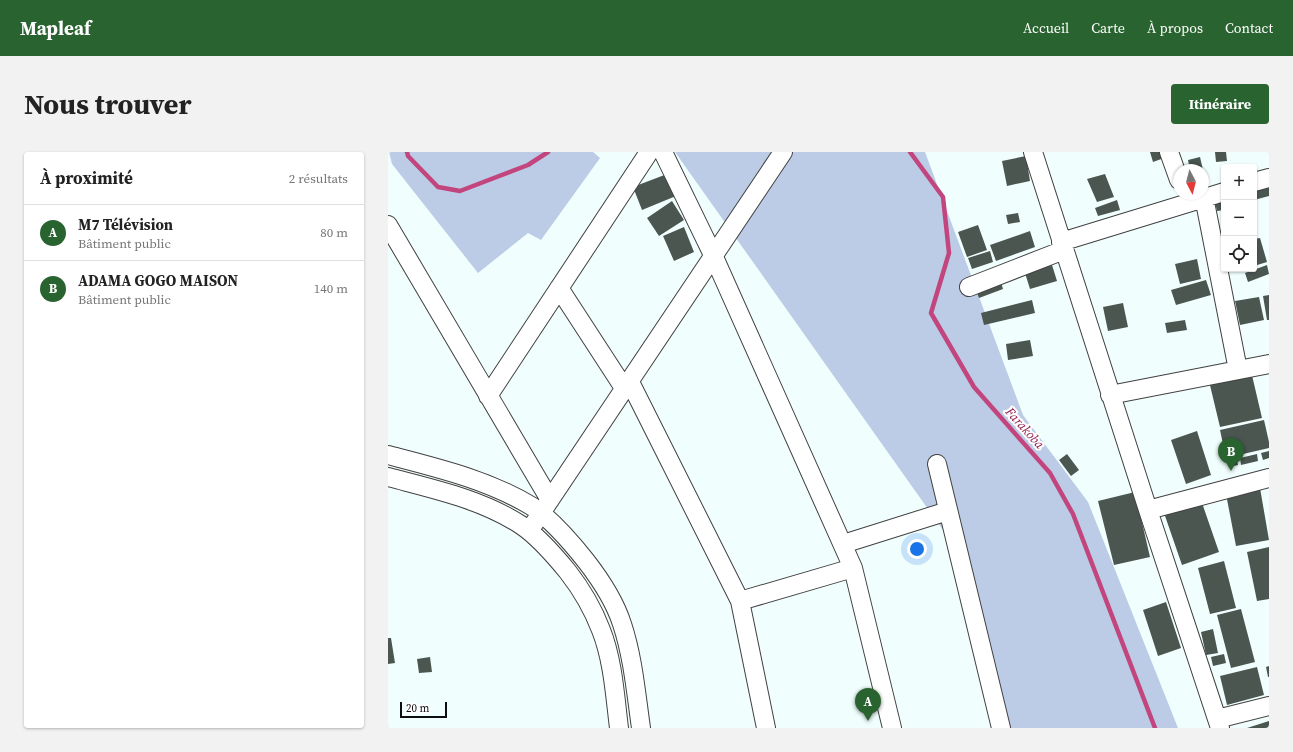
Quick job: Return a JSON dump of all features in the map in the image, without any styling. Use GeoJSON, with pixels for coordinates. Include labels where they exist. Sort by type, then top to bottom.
{"type":"FeatureCollection","features":[{"type":"Feature","properties":{"kind":"street"},"geometry":{"type":"LineString","coordinates":[[488,396],[649,152]]}},
{"type":"Feature","properties":{"kind":"street"},"geometry":{"type":"LineString","coordinates":[[663,152],[714,257],[853,568],[892,728]]}},
{"type":"Feature","properties":{"kind":"street"},"geometry":{"type":"LineString","coordinates":[[529,531],[783,152]]}},
{"type":"Feature","properties":{"kind":"street"},"geometry":{"type":"LineString","coordinates":[[1033,152],[1110,395],[1219,724],[1269,706]]}},
{"type":"Feature","properties":{"kind":"street"},"geometry":{"type":"LineString","coordinates":[[1169,152],[1173,164]]}},
{"type":"Feature","properties":{"kind":"street"},"geometry":{"type":"LineString","coordinates":[[1257,181],[1269,178]]}},
{"type":"Feature","properties":{"kind":"street"},"geometry":{"type":"LineString","coordinates":[[1209,196],[1221,193]]}},
{"type":"Feature","properties":{"kind":"street"},"geometry":{"type":"LineString","coordinates":[[969,288],[1062,246],[1181,200]]}},
{"type":"Feature","properties":{"kind":"street"},"geometry":{"type":"LineString","coordinates":[[1204,200],[1238,370]]}},
{"type":"Feature","properties":{"kind":"street"},"geometry":{"type":"LineString","coordinates":[[388,225],[488,396],[553,524],[576,548],[601,579],[622,623],[632,664],[641,728]]}},
{"type":"Feature","properties":{"kind":"street"},"geometry":{"type":"LineString","coordinates":[[559,288],[627,384],[740,601],[766,728]]}},
{"type":"Feature","properties":{"kind":"street"},"geometry":{"type":"LineString","coordinates":[[1110,395],[1269,364]]}},
{"type":"Feature","properties":{"kind":"street"},"geometry":{"type":"LineString","coordinates":[[388,455],[464,476],[505,492],[534,508],[545,506]]}},
{"type":"Feature","properties":{"kind":"street"},"geometry":{"type":"LineString","coordinates":[[937,464],[1001,728]]}},
{"type":"Feature","properties":{"kind":"street"},"geometry":{"type":"LineString","coordinates":[[388,477],[457,496],[496,512],[529,531],[560,562],[582,591],[602,630],[611,668],[619,728]]}},
{"type":"Feature","properties":{"kind":"street"},"geometry":{"type":"LineString","coordinates":[[1148,510],[1269,478]]}},
{"type":"Feature","properties":{"kind":"street"},"geometry":{"type":"LineString","coordinates":[[842,544],[948,511]]}},
{"type":"Feature","properties":{"kind":"street"},"geometry":{"type":"LineString","coordinates":[[740,601],[853,568]]}},
{"type":"Feature","properties":{"kind":"shaded area"},"geometry":{"type":"Polygon","coordinates":[[[389,152],[593,152],[600,158],[541,240],[528,233],[478,273],[392,164],[389,152]]]}},
{"type":"Feature","properties":{"kind":"shaded area"},"geometry":{"type":"Polygon","coordinates":[[[675,152],[925,152],[1023,415],[1088,502],[1178,728],[1001,728],[962,557],[675,152]]]}},
{"type":"Feature","properties":{"kind":"building"},"geometry":{"type":"Polygon","coordinates":[[[1150,152],[1162,152],[1164,158],[1153,162],[1150,152]]]}},
{"type":"Feature","properties":{"kind":"building"},"geometry":{"type":"Polygon","coordinates":[[[1215,152],[1226,152],[1227,161],[1216,162],[1215,152]]]}},
{"type":"Feature","properties":{"kind":"building"},"geometry":{"type":"Polygon","coordinates":[[[1026,156],[1030,181],[1007,186],[1002,161],[1026,156]]]}},
{"type":"Feature","properties":{"kind":"building"},"geometry":{"type":"Polygon","coordinates":[[[1200,157],[1202,164],[1189,164],[1188,160],[1200,157]]]}},
{"type":"Feature","properties":{"kind":"building"},"geometry":{"type":"Polygon","coordinates":[[[667,174],[676,196],[642,210],[633,187],[667,174]]]}},
{"type":"Feature","properties":{"kind":"building"},"geometry":{"type":"Polygon","coordinates":[[[1105,174],[1114,197],[1097,202],[1087,179],[1105,174]]]}},
{"type":"Feature","properties":{"kind":"building"},"geometry":{"type":"Polygon","coordinates":[[[1269,185],[1269,196],[1257,199],[1257,188],[1269,185]]]}},
{"type":"Feature","properties":{"kind":"building"},"geometry":{"type":"Polygon","coordinates":[[[1221,197],[1221,210],[1217,211],[1214,198],[1221,197]]]}},
{"type":"Feature","properties":{"kind":"building"},"geometry":{"type":"Polygon","coordinates":[[[1117,200],[1120,210],[1098,216],[1095,208],[1117,200]]]}},
{"type":"Feature","properties":{"kind":"building"},"geometry":{"type":"Polygon","coordinates":[[[672,201],[684,220],[659,236],[647,218],[672,201]]]}},
{"type":"Feature","properties":{"kind":"building"},"geometry":{"type":"Polygon","coordinates":[[[1018,213],[1020,222],[1008,224],[1006,215],[1018,213]]]}},
{"type":"Feature","properties":{"kind":"building"},"geometry":{"type":"Polygon","coordinates":[[[978,225],[987,250],[967,257],[958,232],[978,225]]]}},
{"type":"Feature","properties":{"kind":"building"},"geometry":{"type":"Polygon","coordinates":[[[684,227],[694,252],[674,261],[663,236],[684,227]]]}},
{"type":"Feature","properties":{"kind":"building"},"geometry":{"type":"Polygon","coordinates":[[[1030,231],[1035,247],[996,261],[990,245],[1030,231]]]}},
{"type":"Feature","properties":{"kind":"building"},"geometry":{"type":"Polygon","coordinates":[[[1257,238],[1260,238],[1267,262],[1257,265],[1257,238]]]}},
{"type":"Feature","properties":{"kind":"building"},"geometry":{"type":"Polygon","coordinates":[[[990,251],[993,262],[972,269],[968,258],[990,251]]]}},
{"type":"Feature","properties":{"kind":"building"},"geometry":{"type":"Polygon","coordinates":[[[1197,259],[1201,279],[1180,284],[1175,264],[1197,259]]]}},
{"type":"Feature","properties":{"kind":"building"},"geometry":{"type":"Polygon","coordinates":[[[1052,265],[1057,281],[1030,289],[1025,273],[1052,265]]]}},
{"type":"Feature","properties":{"kind":"building"},"geometry":{"type":"Polygon","coordinates":[[[1267,265],[1269,274],[1248,282],[1245,273],[1257,272],[1257,269],[1267,265]]]}},
{"type":"Feature","properties":{"kind":"building"},"geometry":{"type":"Polygon","coordinates":[[[1000,279],[1003,289],[979,298],[975,287],[1000,279]]]}},
{"type":"Feature","properties":{"kind":"building"},"geometry":{"type":"Polygon","coordinates":[[[1206,280],[1211,295],[1176,305],[1171,290],[1206,280]]]}},
{"type":"Feature","properties":{"kind":"building"},"geometry":{"type":"Polygon","coordinates":[[[1269,295],[1269,320],[1267,320],[1263,296],[1269,295]]]}},
{"type":"Feature","properties":{"kind":"building"},"geometry":{"type":"Polygon","coordinates":[[[1259,297],[1264,320],[1240,325],[1235,301],[1259,297]]]}},
{"type":"Feature","properties":{"kind":"building"},"geometry":{"type":"Polygon","coordinates":[[[1032,300],[1035,313],[984,325],[981,313],[1032,300]]]}},
{"type":"Feature","properties":{"kind":"building"},"geometry":{"type":"Polygon","coordinates":[[[1123,303],[1128,327],[1108,331],[1103,307],[1123,303]]]}},
{"type":"Feature","properties":{"kind":"building"},"geometry":{"type":"Polygon","coordinates":[[[1185,320],[1187,330],[1167,333],[1165,323],[1185,320]]]}},
{"type":"Feature","properties":{"kind":"building"},"geometry":{"type":"Polygon","coordinates":[[[1030,340],[1033,356],[1008,360],[1006,344],[1030,340]]]}},
{"type":"Feature","properties":{"kind":"building"},"geometry":{"type":"Polygon","coordinates":[[[1251,371],[1262,418],[1220,427],[1209,381],[1251,371]]]}},
{"type":"Feature","properties":{"kind":"building"},"geometry":{"type":"Polygon","coordinates":[[[1264,420],[1269,448],[1226,458],[1220,430],[1264,420]]]}},
{"type":"Feature","properties":{"kind":"building"},"geometry":{"type":"Polygon","coordinates":[[[1197,431],[1211,475],[1186,484],[1171,440],[1197,431]]]}},
{"type":"Feature","properties":{"kind":"building"},"geometry":{"type":"Polygon","coordinates":[[[1269,451],[1269,458],[1263,460],[1261,453],[1269,451]]]}},
{"type":"Feature","properties":{"kind":"building"},"geometry":{"type":"Polygon","coordinates":[[[1067,454],[1079,470],[1071,476],[1059,460],[1067,454]]]}},
{"type":"Feature","properties":{"kind":"building"},"geometry":{"type":"Polygon","coordinates":[[[1257,454],[1258,461],[1241,465],[1240,458],[1257,454]]]}},
{"type":"Feature","properties":{"kind":"building"},"geometry":{"type":"Polygon","coordinates":[[[1237,460],[1238,465],[1229,467],[1227,461],[1237,460]]]}},
{"type":"Feature","properties":{"kind":"building"},"geometry":{"type":"Polygon","coordinates":[[[1260,488],[1269,540],[1236,546],[1226,494],[1260,488]]]}},
{"type":"Feature","properties":{"kind":"building"},"geometry":{"type":"Polygon","coordinates":[[[1135,492],[1150,557],[1114,565],[1098,501],[1135,492]]]}},
{"type":"Feature","properties":{"kind":"building"},"geometry":{"type":"Polygon","coordinates":[[[1201,500],[1219,552],[1182,565],[1164,513],[1201,500]]]}},
{"type":"Feature","properties":{"kind":"building"},"geometry":{"type":"Polygon","coordinates":[[[1269,547],[1269,599],[1257,601],[1247,552],[1269,547]]]}},
{"type":"Feature","properties":{"kind":"building"},"geometry":{"type":"Polygon","coordinates":[[[1224,561],[1236,608],[1210,614],[1198,568],[1224,561]]]}},
{"type":"Feature","properties":{"kind":"building"},"geometry":{"type":"Polygon","coordinates":[[[1166,602],[1181,648],[1158,656],[1143,610],[1166,602]]]}},
{"type":"Feature","properties":{"kind":"building"},"geometry":{"type":"Polygon","coordinates":[[[1241,609],[1255,662],[1231,668],[1217,615],[1241,609]]]}},
{"type":"Feature","properties":{"kind":"building"},"geometry":{"type":"Polygon","coordinates":[[[1213,629],[1218,653],[1206,655],[1201,632],[1213,629]]]}},
{"type":"Feature","properties":{"kind":"building"},"geometry":{"type":"Polygon","coordinates":[[[388,638],[391,638],[395,663],[388,664],[388,638]]]}},
{"type":"Feature","properties":{"kind":"building"},"geometry":{"type":"Polygon","coordinates":[[[1224,654],[1226,663],[1213,666],[1211,657],[1224,654]]]}},
{"type":"Feature","properties":{"kind":"building"},"geometry":{"type":"Polygon","coordinates":[[[430,657],[432,672],[419,673],[417,659],[430,657]]]}},
{"type":"Feature","properties":{"kind":"building"},"geometry":{"type":"Polygon","coordinates":[[[1269,666],[1269,677],[1268,677],[1266,667],[1269,666]]]}},
{"type":"Feature","properties":{"kind":"building"},"geometry":{"type":"Polygon","coordinates":[[[1257,667],[1264,695],[1227,705],[1220,676],[1257,667]]]}},
{"type":"Feature","properties":{"kind":"building"},"geometry":{"type":"Polygon","coordinates":[[[1269,721],[1269,728],[1247,728],[1269,721]]]}},
{"type":"Feature","properties":{"kind":"waterway","name":"Farakoba"},"geometry":{"type":"LineString","coordinates":[[407,152],[408,156],[438,187],[460,191],[528,165],[548,152]]}},
{"type":"Feature","properties":{"kind":"waterway","name":"Farakoba"},"geometry":{"type":"LineString","coordinates":[[910,152],[943,197],[949,253],[931,313],[974,387],[1050,473],[1073,514],[1155,728]]}},
{"type":"Feature","properties":{"kind":"place","name":"ADAMA GOGO MAISON"},"geometry":{"type":"Point","coordinates":[1231,471]}},
{"type":"Feature","properties":{"kind":"place","name":"M7 Télévision"},"geometry":{"type":"Point","coordinates":[868,721]}}]}
